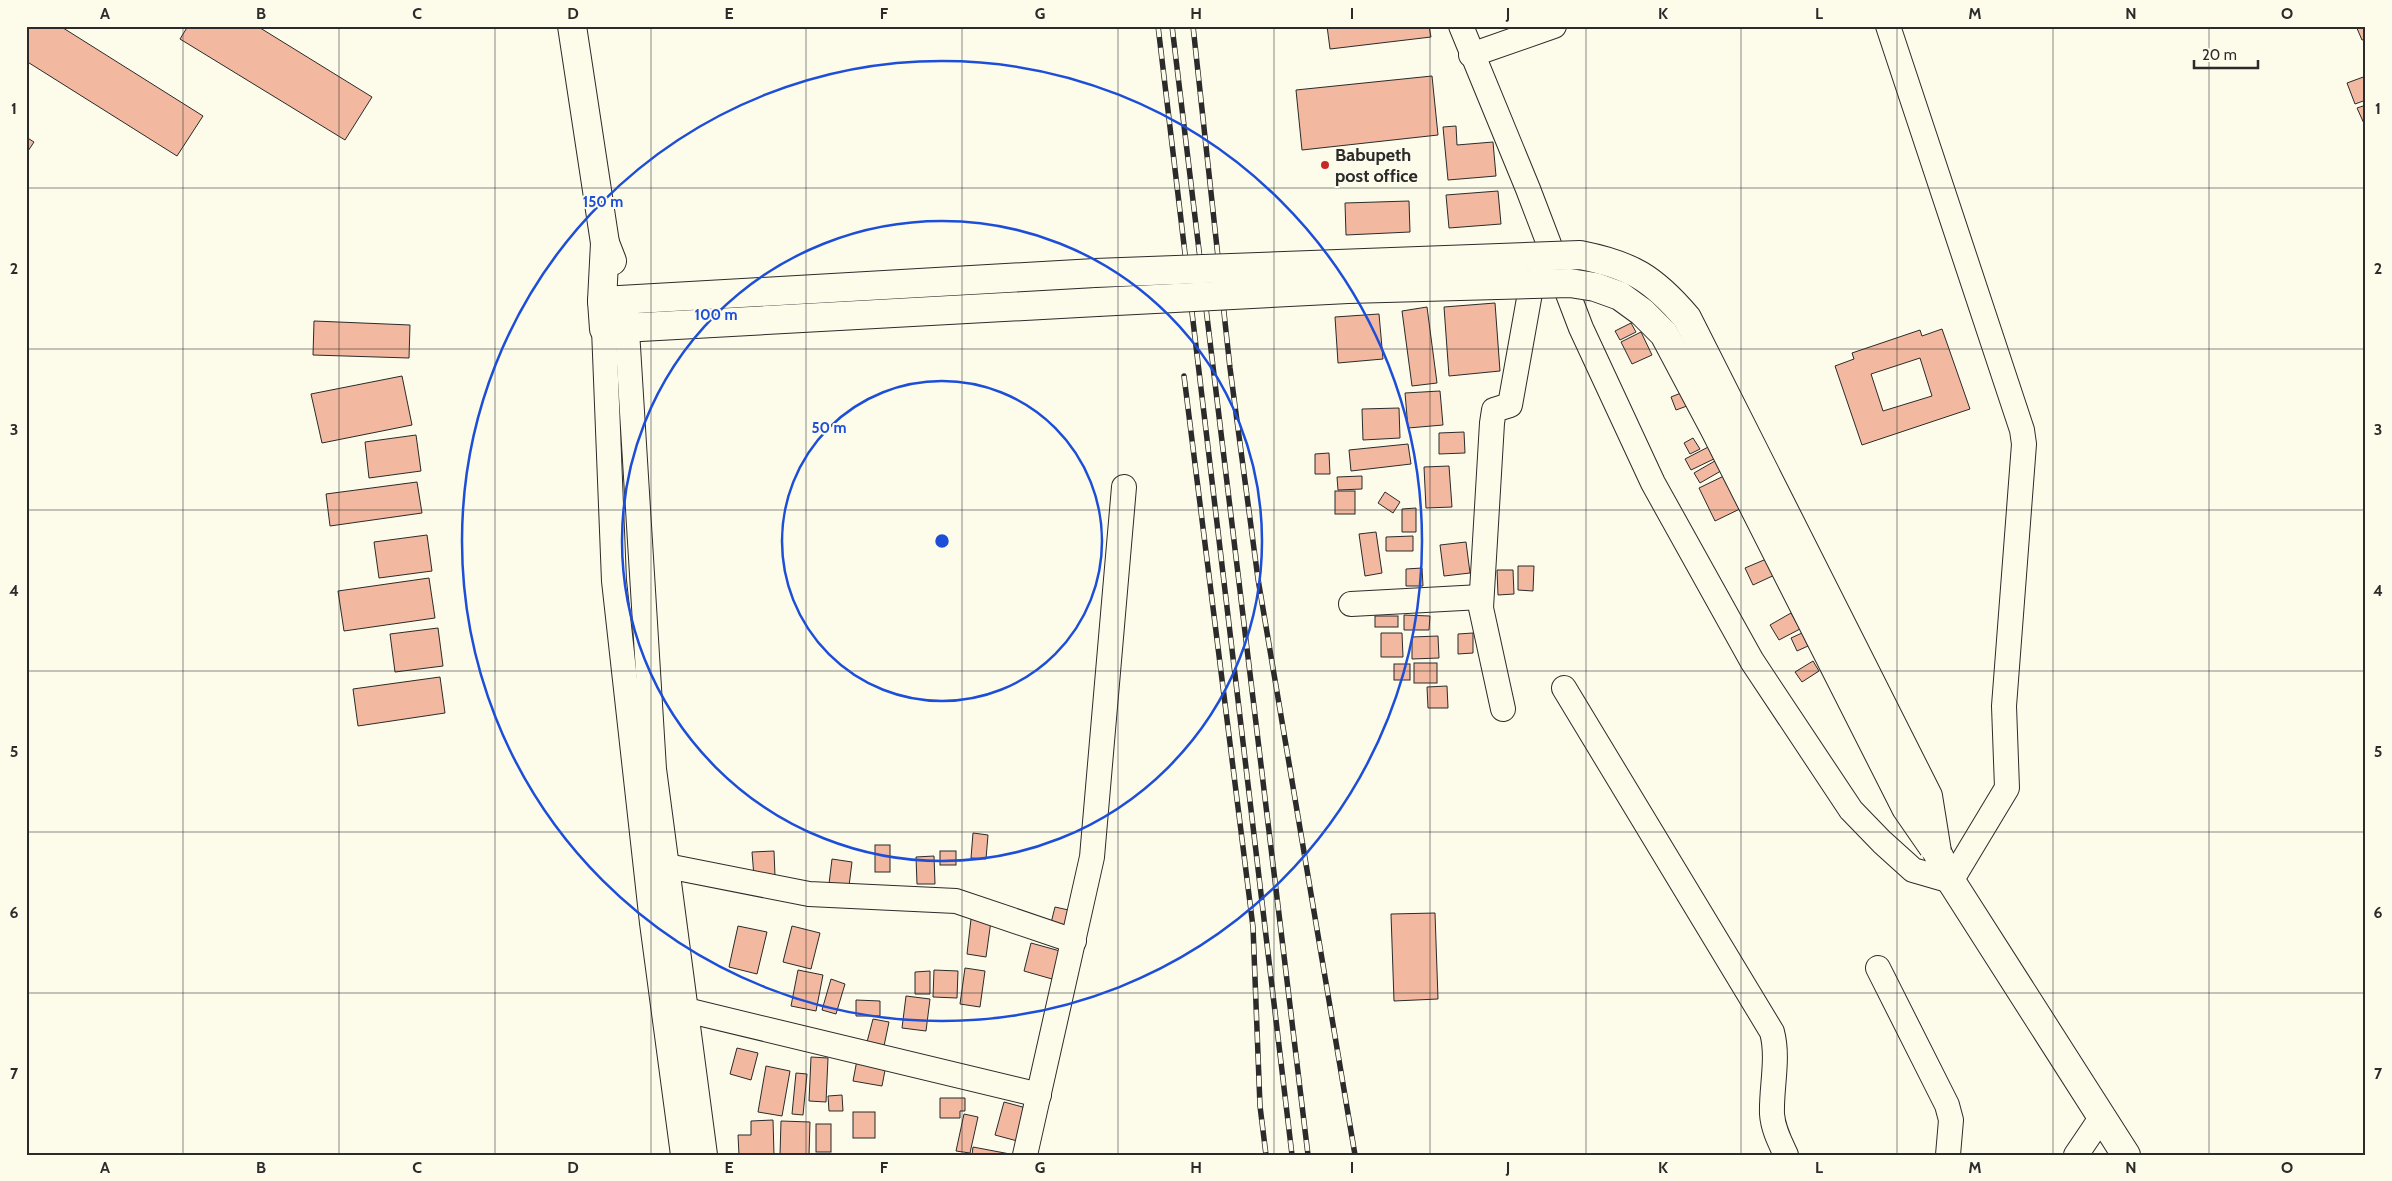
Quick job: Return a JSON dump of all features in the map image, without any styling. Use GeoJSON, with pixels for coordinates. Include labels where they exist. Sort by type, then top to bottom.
{"type":"FeatureCollection","features":[{"type":"Feature","properties":{"kind":"main road"},"geometry":{"type":"LineString","coordinates":[[572,26],[616,328],[1348,289],[1570,283],[1595,287],[1620,296],[1642,312],[1664,334],[1715,430],[1906,808],[1937,852],[1951,882],[2126,1155]]}},
{"type":"Feature","properties":{"kind":"main road"},"geometry":{"type":"LineString","coordinates":[[613,300],[1095,273],[1580,255],[1609,261],[1636,272],[1650,281],[1674,302],[1687,318],[1928,796],[1937,852]]}},
{"type":"Feature","properties":{"kind":"street"},"geometry":{"type":"LineString","coordinates":[[1461,26],[1471,55],[1542,224],[1581,328],[1653,483],[1752,661],[1851,810],[1913,870],[1951,882],[2007,788],[2004,706],[2024,444],[2022,430],[1888,26]]}},
{"type":"Feature","properties":{"kind":"street"},"geometry":{"type":"LineString","coordinates":[[1471,55],[1554,26]]}},
{"type":"Feature","properties":{"kind":"street"},"geometry":{"type":"LineString","coordinates":[[1503,709],[1482,619],[1481,597],[1494,410],[1510,405],[1542,224]]}},
{"type":"Feature","properties":{"kind":"street"},"geometry":{"type":"LineString","coordinates":[[616,328],[654,769],[705,1155]]}},
{"type":"Feature","properties":{"kind":"street"},"geometry":{"type":"LineString","coordinates":[[616,328],[614,581],[652,923],[683,1155]]}},
{"type":"Feature","properties":{"kind":"street"},"geometry":{"type":"LineString","coordinates":[[1025,1155],[1074,941],[1094,843],[1124,486]]}},
{"type":"Feature","properties":{"kind":"street"},"geometry":{"type":"LineString","coordinates":[[1351,604],[1481,597]]}},
{"type":"Feature","properties":{"kind":"street"},"geometry":{"type":"LineString","coordinates":[[1564,688],[1772,1032],[1774,1046],[1772,1115],[1776,1132],[1786,1155]]}},
{"type":"Feature","properties":{"kind":"street"},"geometry":{"type":"LineString","coordinates":[[667,866],[809,894],[956,901],[1074,941]]}},
{"type":"Feature","properties":{"kind":"street"},"geometry":{"type":"LineString","coordinates":[[1878,968],[1947,1105],[1951,1120],[1948,1155]]}},
{"type":"Feature","properties":{"kind":"street"},"geometry":{"type":"LineString","coordinates":[[686,1010],[1039,1095]]}},
{"type":"Feature","properties":{"kind":"street"},"geometry":{"type":"LineString","coordinates":[[2076,1155],[2101,1118]]}},
{"type":"Feature","properties":{"kind":"building"},"geometry":{"type":"Polygon","coordinates":[[[28,26],[60,26],[203,116],[177,156],[26,61],[26,30],[28,26]]]}},
{"type":"Feature","properties":{"kind":"building"},"geometry":{"type":"Polygon","coordinates":[[[188,26],[257,26],[372,97],[345,140],[180,39],[188,26]]]}},
{"type":"Feature","properties":{"kind":"building"},"geometry":{"type":"Polygon","coordinates":[[[1327,26],[1429,26],[1431,37],[1330,49],[1327,26]]]}},
{"type":"Feature","properties":{"kind":"building"},"geometry":{"type":"Polygon","coordinates":[[[2356,26],[2366,26],[2366,39],[2362,40],[2356,26]]]}},
{"type":"Feature","properties":{"kind":"building"},"geometry":{"type":"Polygon","coordinates":[[[1432,76],[1438,135],[1302,150],[1296,90],[1432,76]]]}},
{"type":"Feature","properties":{"kind":"building"},"geometry":{"type":"Polygon","coordinates":[[[2366,76],[2366,100],[2355,104],[2347,83],[2366,76]]]}},
{"type":"Feature","properties":{"kind":"building"},"geometry":{"type":"Polygon","coordinates":[[[2366,105],[2366,128],[2357,108],[2366,105]]]}},
{"type":"Feature","properties":{"kind":"building"},"geometry":{"type":"Polygon","coordinates":[[[1456,126],[1457,145],[1493,142],[1496,176],[1448,180],[1443,127],[1456,126]]]}},
{"type":"Feature","properties":{"kind":"building"},"geometry":{"type":"Polygon","coordinates":[[[26,137],[34,142],[26,154],[26,137]]]}},
{"type":"Feature","properties":{"kind":"building"},"geometry":{"type":"Polygon","coordinates":[[[1498,191],[1501,224],[1449,228],[1446,195],[1498,191]]]}},
{"type":"Feature","properties":{"kind":"building"},"geometry":{"type":"Polygon","coordinates":[[[1409,201],[1410,232],[1346,235],[1345,203],[1409,201]]]}},
{"type":"Feature","properties":{"kind":"building"},"geometry":{"type":"Polygon","coordinates":[[[1495,303],[1500,371],[1449,376],[1444,307],[1495,303]]]}},
{"type":"Feature","properties":{"kind":"building"},"geometry":{"type":"Polygon","coordinates":[[[1427,307],[1437,383],[1412,386],[1402,311],[1427,307]]]}},
{"type":"Feature","properties":{"kind":"building"},"geometry":{"type":"Polygon","coordinates":[[[1379,314],[1383,359],[1338,363],[1335,317],[1379,314]]]}},
{"type":"Feature","properties":{"kind":"building"},"geometry":{"type":"Polygon","coordinates":[[[314,321],[410,325],[409,358],[313,355],[314,321]]]}},
{"type":"Feature","properties":{"kind":"building"},"geometry":{"type":"Polygon","coordinates":[[[1631,323],[1636,332],[1620,340],[1615,331],[1631,323]]]}},
{"type":"Feature","properties":{"kind":"building"},"geometry":{"type":"Polygon","coordinates":[[[1942,329],[1970,409],[1862,445],[1835,366],[1854,359],[1852,353],[1920,330],[1922,336],[1942,329]],[[1920,358],[1871,374],[1883,411],[1932,396],[1920,358]]]}},
{"type":"Feature","properties":{"kind":"building"},"geometry":{"type":"Polygon","coordinates":[[[1641,332],[1652,355],[1632,364],[1621,342],[1641,332]]]}},
{"type":"Feature","properties":{"kind":"building"},"geometry":{"type":"Polygon","coordinates":[[[402,376],[412,425],[322,443],[311,394],[402,376]]]}},
{"type":"Feature","properties":{"kind":"building"},"geometry":{"type":"Polygon","coordinates":[[[1440,391],[1443,425],[1408,428],[1405,393],[1440,391]]]}},
{"type":"Feature","properties":{"kind":"building"},"geometry":{"type":"Polygon","coordinates":[[[1681,393],[1687,406],[1676,410],[1671,397],[1681,393]]]}},
{"type":"Feature","properties":{"kind":"building"},"geometry":{"type":"Polygon","coordinates":[[[1399,408],[1400,438],[1363,440],[1362,409],[1399,408]]]}},
{"type":"Feature","properties":{"kind":"building"},"geometry":{"type":"Polygon","coordinates":[[[1464,432],[1465,453],[1439,454],[1439,433],[1464,432]]]}},
{"type":"Feature","properties":{"kind":"building"},"geometry":{"type":"Polygon","coordinates":[[[416,435],[421,471],[369,478],[365,442],[416,435]]]}},
{"type":"Feature","properties":{"kind":"building"},"geometry":{"type":"Polygon","coordinates":[[[1693,438],[1700,449],[1690,454],[1684,443],[1693,438]]]}},
{"type":"Feature","properties":{"kind":"building"},"geometry":{"type":"Polygon","coordinates":[[[1408,444],[1411,464],[1351,471],[1349,450],[1408,444]]]}},
{"type":"Feature","properties":{"kind":"building"},"geometry":{"type":"Polygon","coordinates":[[[1714,444],[1720,456],[1691,470],[1685,459],[1714,444]]]}},
{"type":"Feature","properties":{"kind":"building"},"geometry":{"type":"Polygon","coordinates":[[[1329,453],[1330,474],[1315,474],[1315,454],[1329,453]]]}},
{"type":"Feature","properties":{"kind":"building"},"geometry":{"type":"Polygon","coordinates":[[[1720,458],[1726,468],[1700,483],[1694,473],[1720,458]]]}},
{"type":"Feature","properties":{"kind":"building"},"geometry":{"type":"Polygon","coordinates":[[[1449,466],[1452,507],[1426,508],[1424,467],[1449,466]]]}},
{"type":"Feature","properties":{"kind":"building"},"geometry":{"type":"Polygon","coordinates":[[[1730,473],[1746,506],[1715,521],[1699,488],[1730,473]]]}},
{"type":"Feature","properties":{"kind":"building"},"geometry":{"type":"Polygon","coordinates":[[[1362,476],[1362,489],[1338,490],[1337,477],[1362,476]]]}},
{"type":"Feature","properties":{"kind":"building"},"geometry":{"type":"Polygon","coordinates":[[[417,482],[422,513],[330,526],[326,494],[417,482]]]}},
{"type":"Feature","properties":{"kind":"building"},"geometry":{"type":"Polygon","coordinates":[[[1335,491],[1355,491],[1355,514],[1335,514],[1335,491]]]}},
{"type":"Feature","properties":{"kind":"building"},"geometry":{"type":"Polygon","coordinates":[[[1385,492],[1400,502],[1393,513],[1378,503],[1385,492]]]}},
{"type":"Feature","properties":{"kind":"building"},"geometry":{"type":"Polygon","coordinates":[[[1416,508],[1416,532],[1402,532],[1402,509],[1416,508]]]}},
{"type":"Feature","properties":{"kind":"building"},"geometry":{"type":"Polygon","coordinates":[[[1376,532],[1382,573],[1365,576],[1359,534],[1376,532]]]}},
{"type":"Feature","properties":{"kind":"building"},"geometry":{"type":"Polygon","coordinates":[[[427,535],[432,571],[379,578],[374,542],[427,535]]]}},
{"type":"Feature","properties":{"kind":"building"},"geometry":{"type":"Polygon","coordinates":[[[1413,536],[1413,551],[1386,551],[1386,537],[1413,536]]]}},
{"type":"Feature","properties":{"kind":"building"},"geometry":{"type":"Polygon","coordinates":[[[1466,542],[1470,573],[1444,576],[1440,545],[1466,542]]]}},
{"type":"Feature","properties":{"kind":"building"},"geometry":{"type":"Polygon","coordinates":[[[1771,557],[1779,573],[1753,585],[1745,568],[1771,557]]]}},
{"type":"Feature","properties":{"kind":"building"},"geometry":{"type":"Polygon","coordinates":[[[1518,566],[1534,566],[1533,591],[1518,590],[1518,566]]]}},
{"type":"Feature","properties":{"kind":"building"},"geometry":{"type":"Polygon","coordinates":[[[1422,568],[1423,586],[1406,586],[1406,569],[1422,568]]]}},
{"type":"Feature","properties":{"kind":"building"},"geometry":{"type":"Polygon","coordinates":[[[1497,570],[1513,570],[1514,594],[1498,595],[1497,570]]]}},
{"type":"Feature","properties":{"kind":"building"},"geometry":{"type":"Polygon","coordinates":[[[429,578],[435,618],[344,631],[338,591],[429,578]]]}},
{"type":"Feature","properties":{"kind":"building"},"geometry":{"type":"Polygon","coordinates":[[[1791,613],[1800,629],[1779,640],[1770,625],[1791,613]]]}},
{"type":"Feature","properties":{"kind":"building"},"geometry":{"type":"Polygon","coordinates":[[[1404,615],[1430,616],[1429,630],[1404,630],[1404,615]]]}},
{"type":"Feature","properties":{"kind":"building"},"geometry":{"type":"Polygon","coordinates":[[[1375,616],[1398,616],[1398,627],[1375,627],[1375,616]]]}},
{"type":"Feature","properties":{"kind":"building"},"geometry":{"type":"Polygon","coordinates":[[[438,628],[443,666],[395,672],[390,634],[438,628]]]}},
{"type":"Feature","properties":{"kind":"building"},"geometry":{"type":"Polygon","coordinates":[[[1381,633],[1402,633],[1403,657],[1381,657],[1381,633]]]}},
{"type":"Feature","properties":{"kind":"building"},"geometry":{"type":"Polygon","coordinates":[[[1473,633],[1473,653],[1458,654],[1458,634],[1473,633]]]}},
{"type":"Feature","properties":{"kind":"building"},"geometry":{"type":"Polygon","coordinates":[[[1802,633],[1808,646],[1797,651],[1791,638],[1802,633]]]}},
{"type":"Feature","properties":{"kind":"building"},"geometry":{"type":"Polygon","coordinates":[[[1438,636],[1439,658],[1412,659],[1412,637],[1438,636]]]}},
{"type":"Feature","properties":{"kind":"building"},"geometry":{"type":"Polygon","coordinates":[[[1813,661],[1819,671],[1802,682],[1795,672],[1813,661]]]}},
{"type":"Feature","properties":{"kind":"building"},"geometry":{"type":"Polygon","coordinates":[[[1414,663],[1437,663],[1437,683],[1414,683],[1414,663]]]}},
{"type":"Feature","properties":{"kind":"building"},"geometry":{"type":"Polygon","coordinates":[[[1394,664],[1410,664],[1410,680],[1394,680],[1394,664]]]}},
{"type":"Feature","properties":{"kind":"building"},"geometry":{"type":"Polygon","coordinates":[[[440,677],[445,713],[358,726],[353,689],[440,677]]]}},
{"type":"Feature","properties":{"kind":"building"},"geometry":{"type":"Polygon","coordinates":[[[1447,686],[1448,708],[1428,708],[1427,687],[1447,686]]]}},
{"type":"Feature","properties":{"kind":"building"},"geometry":{"type":"Polygon","coordinates":[[[973,833],[988,835],[986,859],[971,858],[973,833]]]}},
{"type":"Feature","properties":{"kind":"building"},"geometry":{"type":"Polygon","coordinates":[[[875,845],[890,845],[890,872],[875,872],[875,845]]]}},
{"type":"Feature","properties":{"kind":"building"},"geometry":{"type":"Polygon","coordinates":[[[774,851],[775,876],[754,877],[752,852],[774,851]]]}},
{"type":"Feature","properties":{"kind":"building"},"geometry":{"type":"Polygon","coordinates":[[[940,851],[956,851],[956,865],[940,865],[940,851]]]}},
{"type":"Feature","properties":{"kind":"building"},"geometry":{"type":"Polygon","coordinates":[[[934,856],[935,884],[917,884],[916,857],[934,856]]]}},
{"type":"Feature","properties":{"kind":"building"},"geometry":{"type":"Polygon","coordinates":[[[832,859],[852,862],[849,886],[829,884],[832,859]]]}},
{"type":"Feature","properties":{"kind":"building"},"geometry":{"type":"Polygon","coordinates":[[[1055,907],[1073,911],[1069,927],[1051,923],[1055,907]]]}},
{"type":"Feature","properties":{"kind":"building"},"geometry":{"type":"Polygon","coordinates":[[[1435,913],[1438,999],[1394,1001],[1391,914],[1435,913]]]}},
{"type":"Feature","properties":{"kind":"building"},"geometry":{"type":"Polygon","coordinates":[[[971,919],[991,921],[986,957],[967,954],[971,919]]]}},
{"type":"Feature","properties":{"kind":"building"},"geometry":{"type":"Polygon","coordinates":[[[738,926],[767,932],[757,974],[729,967],[738,926]]]}},
{"type":"Feature","properties":{"kind":"building"},"geometry":{"type":"Polygon","coordinates":[[[792,926],[820,933],[811,969],[783,962],[792,926]]]}},
{"type":"Feature","properties":{"kind":"building"},"geometry":{"type":"Polygon","coordinates":[[[1031,943],[1060,951],[1052,979],[1024,971],[1031,943]]]}},
{"type":"Feature","properties":{"kind":"building"},"geometry":{"type":"Polygon","coordinates":[[[965,968],[985,971],[980,1007],[960,1004],[965,968]]]}},
{"type":"Feature","properties":{"kind":"building"},"geometry":{"type":"Polygon","coordinates":[[[798,970],[823,975],[816,1011],[791,1006],[798,970]]]}},
{"type":"Feature","properties":{"kind":"building"},"geometry":{"type":"Polygon","coordinates":[[[934,970],[958,971],[957,998],[933,997],[934,970]]]}},
{"type":"Feature","properties":{"kind":"building"},"geometry":{"type":"Polygon","coordinates":[[[930,971],[930,994],[915,994],[915,972],[930,971]]]}},
{"type":"Feature","properties":{"kind":"building"},"geometry":{"type":"Polygon","coordinates":[[[831,979],[845,984],[836,1014],[822,1010],[831,979]]]}},
{"type":"Feature","properties":{"kind":"building"},"geometry":{"type":"Polygon","coordinates":[[[906,996],[930,999],[926,1031],[902,1028],[906,996]]]}},
{"type":"Feature","properties":{"kind":"building"},"geometry":{"type":"Polygon","coordinates":[[[856,1000],[880,1001],[880,1016],[856,1016],[856,1000]]]}},
{"type":"Feature","properties":{"kind":"building"},"geometry":{"type":"Polygon","coordinates":[[[873,1019],[889,1022],[884,1046],[867,1042],[873,1019]]]}},
{"type":"Feature","properties":{"kind":"building"},"geometry":{"type":"Polygon","coordinates":[[[737,1048],[758,1053],[751,1080],[730,1074],[737,1048]]]}},
{"type":"Feature","properties":{"kind":"building"},"geometry":{"type":"Polygon","coordinates":[[[811,1057],[828,1058],[826,1102],[809,1101],[811,1057]]]}},
{"type":"Feature","properties":{"kind":"building"},"geometry":{"type":"Polygon","coordinates":[[[857,1060],[886,1065],[882,1086],[853,1081],[857,1060]]]}},
{"type":"Feature","properties":{"kind":"building"},"geometry":{"type":"Polygon","coordinates":[[[766,1066],[790,1071],[782,1116],[758,1112],[766,1066]]]}},
{"type":"Feature","properties":{"kind":"building"},"geometry":{"type":"Polygon","coordinates":[[[796,1073],[807,1074],[803,1115],[792,1114],[796,1073]]]}},
{"type":"Feature","properties":{"kind":"building"},"geometry":{"type":"Polygon","coordinates":[[[842,1095],[843,1111],[829,1111],[828,1096],[842,1095]]]}},
{"type":"Feature","properties":{"kind":"building"},"geometry":{"type":"Polygon","coordinates":[[[940,1098],[965,1098],[965,1111],[960,1111],[960,1118],[940,1118],[940,1098]]]}},
{"type":"Feature","properties":{"kind":"building"},"geometry":{"type":"Polygon","coordinates":[[[1004,1102],[1030,1109],[1021,1142],[995,1135],[1004,1102]]]}},
{"type":"Feature","properties":{"kind":"building"},"geometry":{"type":"Polygon","coordinates":[[[853,1112],[875,1112],[875,1138],[853,1138],[853,1112]]]}},
{"type":"Feature","properties":{"kind":"building"},"geometry":{"type":"Polygon","coordinates":[[[964,1114],[978,1117],[970,1153],[956,1151],[964,1114]]]}},
{"type":"Feature","properties":{"kind":"building"},"geometry":{"type":"Polygon","coordinates":[[[773,1120],[774,1155],[739,1155],[738,1135],[751,1135],[751,1121],[773,1120]]]}},
{"type":"Feature","properties":{"kind":"building"},"geometry":{"type":"Polygon","coordinates":[[[781,1121],[810,1122],[809,1155],[780,1155],[781,1121]]]}},
{"type":"Feature","properties":{"kind":"building"},"geometry":{"type":"Polygon","coordinates":[[[816,1124],[831,1124],[831,1152],[816,1152],[816,1124]]]}},
{"type":"Feature","properties":{"kind":"building"},"geometry":{"type":"Polygon","coordinates":[[[973,1147],[1010,1154],[1010,1155],[972,1155],[973,1147]]]}},
{"type":"Feature","properties":{"kind":"railway"},"geometry":{"type":"LineString","coordinates":[[1158,26],[1292,1155]]}},
{"type":"Feature","properties":{"kind":"railway"},"geometry":{"type":"LineString","coordinates":[[1172,26],[1308,1155]]}},
{"type":"Feature","properties":{"kind":"railway"},"geometry":{"type":"LineString","coordinates":[[1193,26],[1230,368],[1258,579],[1355,1155]]}},
{"type":"Feature","properties":{"kind":"railway"},"geometry":{"type":"LineString","coordinates":[[1184,376],[1253,927],[1260,1106],[1266,1155]]}},
{"type":"Feature","properties":{"kind":"place","name":"Babupeth post office"},"geometry":{"type":"Point","coordinates":[1325,165]}}]}
